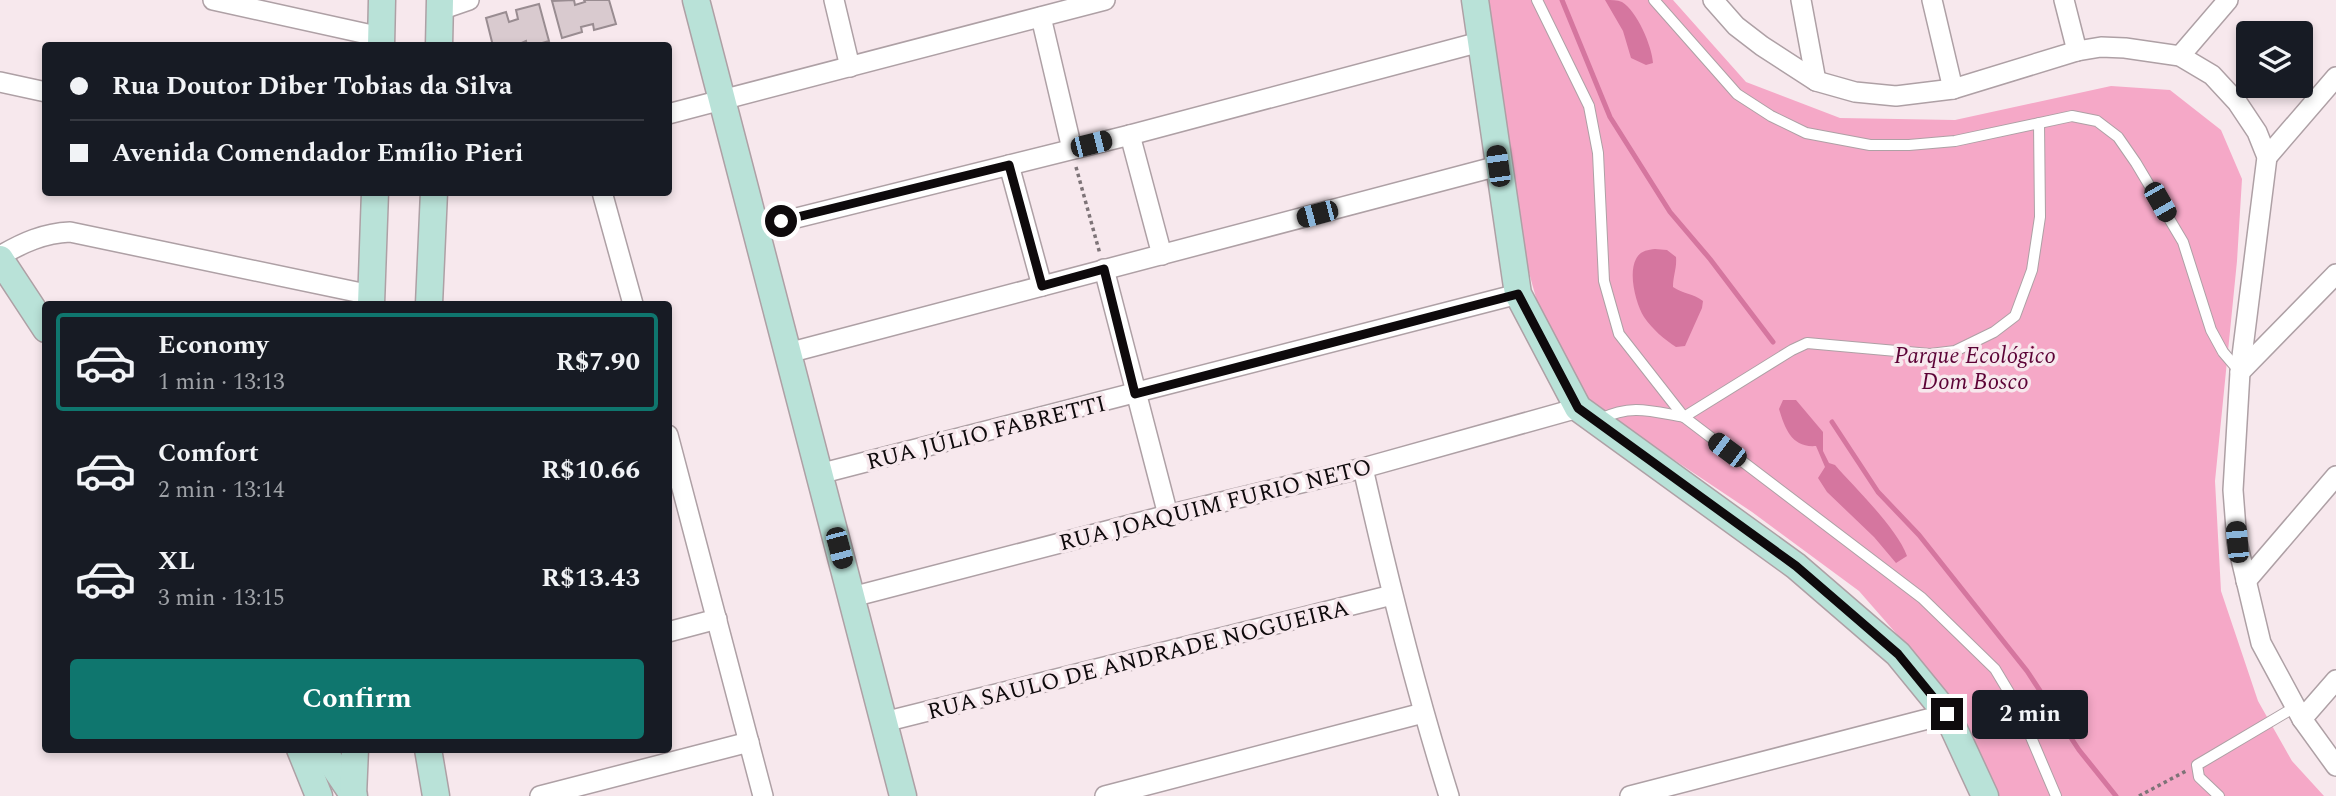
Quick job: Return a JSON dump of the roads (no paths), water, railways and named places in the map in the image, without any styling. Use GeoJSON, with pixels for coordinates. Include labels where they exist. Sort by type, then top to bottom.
{"type":"FeatureCollection","features":[{"type":"Feature","properties":{"kind":"street"},"geometry":{"type":"LineString","coordinates":[[213,0],[381,41],[382,0]]}},
{"type":"Feature","properties":{"kind":"street"},"geometry":{"type":"LineString","coordinates":[[439,42],[440,5],[469,0]]}},
{"type":"Feature","properties":{"kind":"street"},"geometry":{"type":"LineString","coordinates":[[696,0],[903,796]]}},
{"type":"Feature","properties":{"kind":"street"},"geometry":{"type":"LineString","coordinates":[[834,0],[850,67]]}},
{"type":"Feature","properties":{"kind":"street"},"geometry":{"type":"LineString","coordinates":[[672,113],[1105,0]]}},
{"type":"Feature","properties":{"kind":"street"},"geometry":{"type":"LineString","coordinates":[[1475,0],[1518,294],[1587,414],[1796,566],[1898,654],[1947,714],[1985,796]]}},
{"type":"Feature","properties":{"kind":"street"},"geometry":{"type":"LineString","coordinates":[[1713,0],[1737,26],[1816,81],[1855,92],[1896,96],[1953,89],[2077,51],[2101,47],[2180,56],[2211,75],[2237,102],[2257,132],[2267,157],[2240,372],[2233,490],[2237,542],[2262,643],[2299,713],[2336,765]]}},
{"type":"Feature","properties":{"kind":"street"},"geometry":{"type":"LineString","coordinates":[[1801,0],[1816,81]]}},
{"type":"Feature","properties":{"kind":"street"},"geometry":{"type":"LineString","coordinates":[[1932,0],[1953,89]]}},
{"type":"Feature","properties":{"kind":"street"},"geometry":{"type":"LineString","coordinates":[[2064,0],[2077,51]]}},
{"type":"Feature","properties":{"kind":"street"},"geometry":{"type":"LineString","coordinates":[[2180,56],[2228,0]]}},
{"type":"Feature","properties":{"kind":"street"},"geometry":{"type":"LineString","coordinates":[[1041,17],[1072,149]]}},
{"type":"Feature","properties":{"kind":"street"},"geometry":{"type":"LineString","coordinates":[[756,228],[1130,135],[1480,42]]}},
{"type":"Feature","properties":{"kind":"street"},"geometry":{"type":"LineString","coordinates":[[2267,157],[2336,77]]}},
{"type":"Feature","properties":{"kind":"street"},"geometry":{"type":"LineString","coordinates":[[0,82],[42,91]]}},
{"type":"Feature","properties":{"kind":"street"},"geometry":{"type":"LineString","coordinates":[[1130,135],[1162,255]]}},
{"type":"Feature","properties":{"kind":"street"},"geometry":{"type":"LineString","coordinates":[[1009,165],[1042,286]]}},
{"type":"Feature","properties":{"kind":"street"},"geometry":{"type":"LineString","coordinates":[[788,353],[1498,166]]}},
{"type":"Feature","properties":{"kind":"street"},"geometry":{"type":"LineString","coordinates":[[42,323],[0,258],[22,243],[58,232],[70,232],[371,300],[375,196]]}},
{"type":"Feature","properties":{"kind":"street"},"geometry":{"type":"LineString","coordinates":[[429,301],[434,196]]}},
{"type":"Feature","properties":{"kind":"street"},"geometry":{"type":"LineString","coordinates":[[603,196],[632,301]]}},
{"type":"Feature","properties":{"kind":"street"},"geometry":{"type":"LineString","coordinates":[[1104,269],[1168,515]]}},
{"type":"Feature","properties":{"kind":"street"},"geometry":{"type":"LineString","coordinates":[[2240,372],[2336,274]]}},
{"type":"Feature","properties":{"kind":"street","name":"RUA JÚLIO FABRETTI"},"geometry":{"type":"LineString","coordinates":[[819,474],[1518,294]]}},
{"type":"Feature","properties":{"kind":"street","name":"RUA JOAQUIM FURIO NETO"},"geometry":{"type":"LineString","coordinates":[[852,597],[1168,515],[1587,414]]}},
{"type":"Feature","properties":{"kind":"street"},"geometry":{"type":"LineString","coordinates":[[672,463],[676,491],[717,619],[763,796]]}},
{"type":"Feature","properties":{"kind":"street"},"geometry":{"type":"LineString","coordinates":[[1363,468],[1392,595],[1423,713],[1449,796]]}},
{"type":"Feature","properties":{"kind":"street"},"geometry":{"type":"LineString","coordinates":[[2246,581],[2336,476]]}},
{"type":"Feature","properties":{"kind":"street","name":"RUA SAULO DE ANDRADE NOGUEIRA"},"geometry":{"type":"LineString","coordinates":[[884,722],[1392,595]]}},
{"type":"Feature","properties":{"kind":"street"},"geometry":{"type":"LineString","coordinates":[[672,631],[717,619]]}},
{"type":"Feature","properties":{"kind":"street"},"geometry":{"type":"LineString","coordinates":[[2299,713],[2336,680]]}},
{"type":"Feature","properties":{"kind":"street"},"geometry":{"type":"LineString","coordinates":[[1105,796],[1423,713]]}},
{"type":"Feature","properties":{"kind":"street"},"geometry":{"type":"LineString","coordinates":[[1630,796],[1947,714]]}},
{"type":"Feature","properties":{"kind":"street"},"geometry":{"type":"LineString","coordinates":[[540,796],[749,741]]}},
{"type":"Feature","properties":{"kind":"street"},"geometry":{"type":"LineString","coordinates":[[302,753],[319,796]]}},
{"type":"Feature","properties":{"kind":"street"},"geometry":{"type":"LineString","coordinates":[[325,753],[353,796]]}},
{"type":"Feature","properties":{"kind":"street"},"geometry":{"type":"LineString","coordinates":[[353,796],[355,753]]}},
{"type":"Feature","properties":{"kind":"street"},"geometry":{"type":"LineString","coordinates":[[429,753],[436,796]]}},
{"type":"Feature","properties":{"kind":"lane"},"geometry":{"type":"LineString","coordinates":[[1537,0],[1589,106],[1598,153],[1604,281],[1619,334],[1684,417],[1922,598],[1995,669],[2019,709],[2056,796]]}},
{"type":"Feature","properties":{"kind":"lane"},"geometry":{"type":"LineString","coordinates":[[1654,0],[1737,94],[1771,116],[1807,133],[1870,145],[1909,145],[1955,141],[2072,117],[2097,121],[2118,137],[2183,242],[2211,330],[2223,352],[2240,372]]}},
{"type":"Feature","properties":{"kind":"lane"},"geometry":{"type":"LineString","coordinates":[[1587,414],[1634,408],[1684,417],[1807,343],[1930,354],[1955,351],[1994,332],[2015,316],[2032,270],[2040,217],[2039,123]]}},
{"type":"Feature","properties":{"kind":"lane"},"geometry":{"type":"LineString","coordinates":[[2219,796],[2199,776],[2197,765],[2299,713]]}},
{"type":"Feature","properties":{"kind":"waterway"},"geometry":{"type":"LineString","coordinates":[[1562,0],[1610,117],[1670,212],[1710,259],[1773,342]]}},
{"type":"Feature","properties":{"kind":"waterway"},"geometry":{"type":"LineString","coordinates":[[1832,422],[1878,492],[1919,535],[2027,671],[2079,750],[2116,796]]}},
{"type":"Feature","properties":{"kind":"park label","name":"Parque Ecológico Dom Bosco"},"geometry":{"type":"Point","coordinates":[1975,368]}}]}
